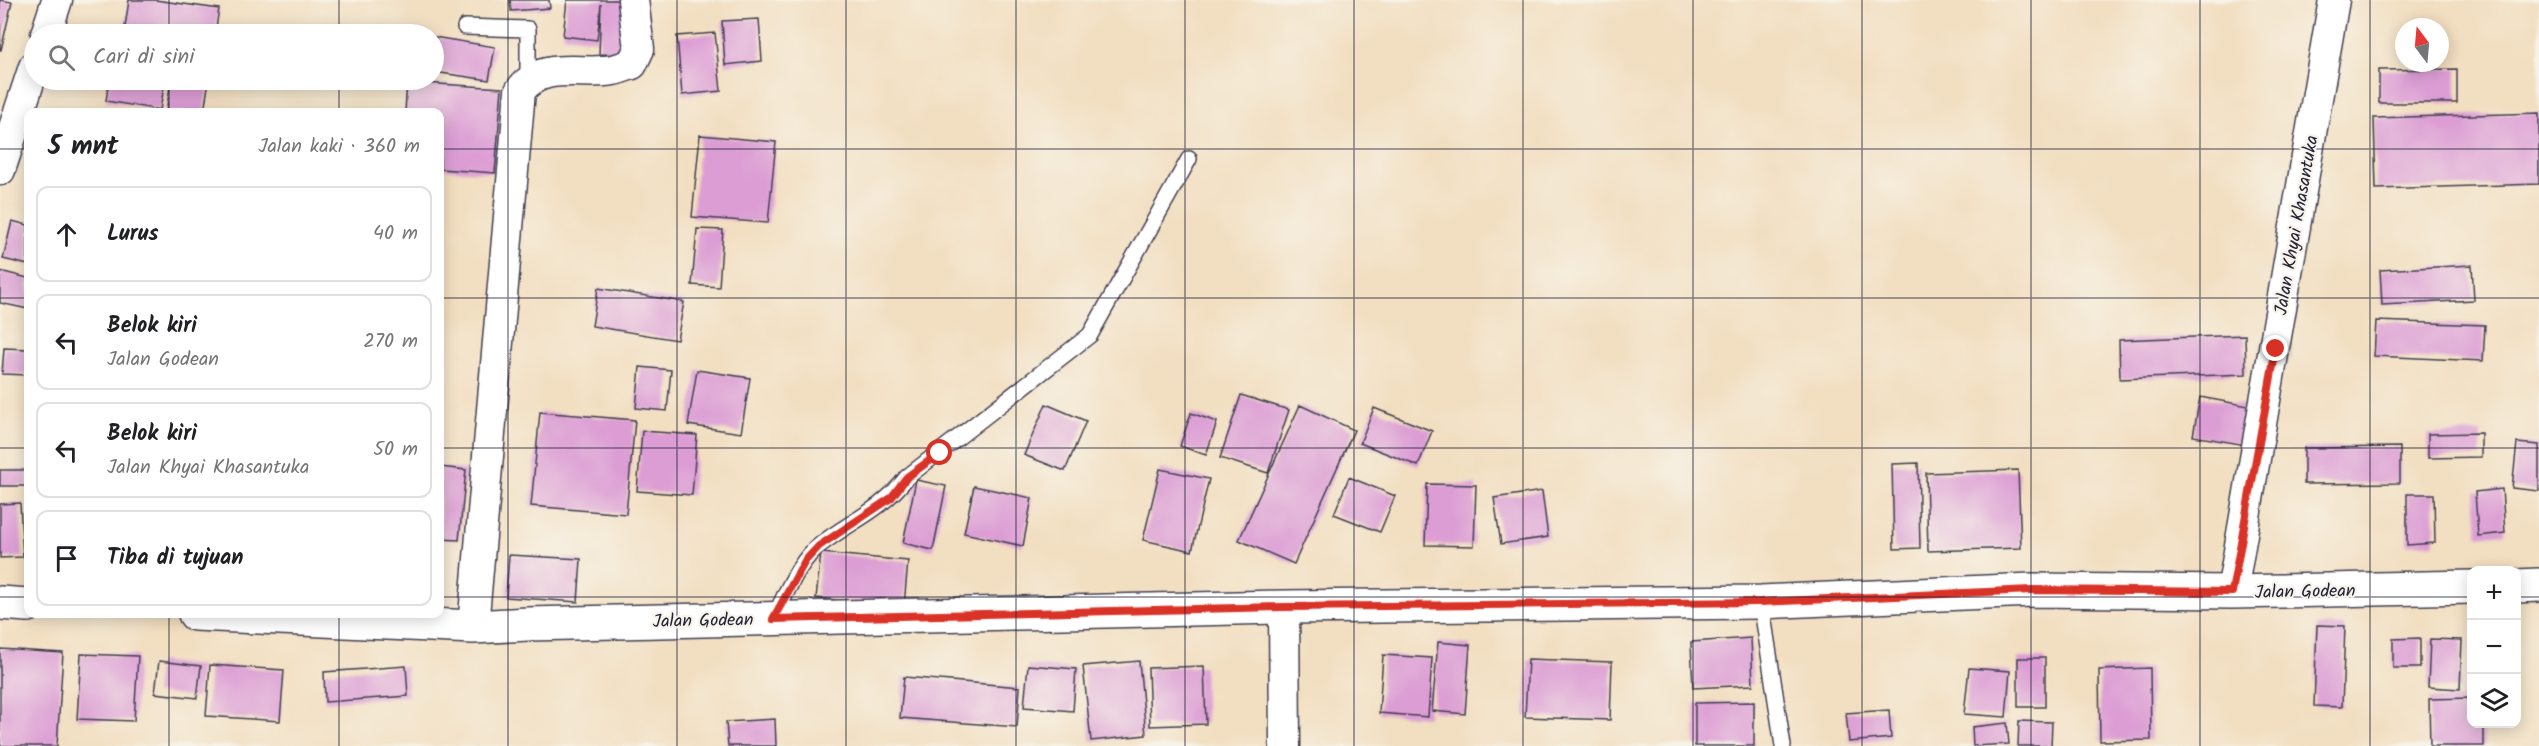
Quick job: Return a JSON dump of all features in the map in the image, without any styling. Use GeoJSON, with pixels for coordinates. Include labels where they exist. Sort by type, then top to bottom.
{"type":"FeatureCollection","features":[{"type":"Feature","properties":{"kind":"main road"},"geometry":{"type":"LineString","coordinates":[[2521,586],[2539,585]]}},
{"type":"Feature","properties":{"kind":"main road","name":"Jalan Godean"},"geometry":{"type":"LineString","coordinates":[[302,618],[473,627],[1284,607],[1761,602],[2032,590],[2232,592],[2467,587]]}},
{"type":"Feature","properties":{"kind":"main road"},"geometry":{"type":"LineString","coordinates":[[0,603],[24,605]]}},
{"type":"Feature","properties":{"kind":"street"},"geometry":{"type":"LineString","coordinates":[[49,24],[57,0]]}},
{"type":"Feature","properties":{"kind":"street"},"geometry":{"type":"LineString","coordinates":[[473,627],[520,91],[528,80],[555,71],[614,70],[632,64],[639,49],[633,0]]}},
{"type":"Feature","properties":{"kind":"street","name":"Jalan Khyai Khasantuka"},"geometry":{"type":"LineString","coordinates":[[2232,592],[2334,0]]}},
{"type":"Feature","properties":{"kind":"street"},"geometry":{"type":"LineString","coordinates":[[0,170],[26,90]]}},
{"type":"Feature","properties":{"kind":"street"},"geometry":{"type":"LineString","coordinates":[[1284,607],[1284,746]]}},
{"type":"Feature","properties":{"kind":"lane"},"geometry":{"type":"LineString","coordinates":[[465,27],[528,29],[528,80]]}},
{"type":"Feature","properties":{"kind":"lane"},"geometry":{"type":"LineString","coordinates":[[773,619],[805,561],[819,546],[891,498],[914,471],[1090,334],[1189,159]]}},
{"type":"Feature","properties":{"kind":"lane"},"geometry":{"type":"LineString","coordinates":[[1761,602],[1783,746]]}},
{"type":"Feature","properties":{"kind":"building"},"geometry":{"type":"Polygon","coordinates":[[[0,0],[12,2],[1,50],[0,50],[0,0]]]}},
{"type":"Feature","properties":{"kind":"building"},"geometry":{"type":"Polygon","coordinates":[[[129,0],[155,0],[219,9],[217,24],[125,24],[129,0]]]}},
{"type":"Feature","properties":{"kind":"building"},"geometry":{"type":"Polygon","coordinates":[[[510,0],[549,0],[550,8],[511,11],[510,0]]]}},
{"type":"Feature","properties":{"kind":"building"},"geometry":{"type":"Polygon","coordinates":[[[567,0],[626,0],[623,55],[599,54],[601,4],[597,40],[563,36],[567,0]]]}},
{"type":"Feature","properties":{"kind":"building"},"geometry":{"type":"Polygon","coordinates":[[[759,19],[762,61],[725,65],[722,21],[759,19]]]}},
{"type":"Feature","properties":{"kind":"building"},"geometry":{"type":"Polygon","coordinates":[[[715,33],[721,91],[682,95],[677,36],[715,33]]]}},
{"type":"Feature","properties":{"kind":"building"},"geometry":{"type":"Polygon","coordinates":[[[444,39],[495,47],[489,80],[444,73],[444,39]]]}},
{"type":"Feature","properties":{"kind":"building"},"geometry":{"type":"Polygon","coordinates":[[[2449,69],[2457,69],[2457,103],[2379,103],[2379,70],[2449,72],[2449,69]]]}},
{"type":"Feature","properties":{"kind":"building"},"geometry":{"type":"Polygon","coordinates":[[[444,84],[502,88],[495,173],[444,169],[444,108],[405,108],[406,90],[444,90],[444,84]]]}},
{"type":"Feature","properties":{"kind":"building"},"geometry":{"type":"Polygon","coordinates":[[[108,90],[163,90],[160,108],[106,101],[108,90]]]}},
{"type":"Feature","properties":{"kind":"building"},"geometry":{"type":"Polygon","coordinates":[[[169,90],[207,90],[205,108],[167,108],[169,90]]]}},
{"type":"Feature","properties":{"kind":"building"},"geometry":{"type":"Polygon","coordinates":[[[2539,113],[2539,184],[2376,189],[2374,118],[2539,113]]]}},
{"type":"Feature","properties":{"kind":"building"},"geometry":{"type":"Polygon","coordinates":[[[700,135],[776,142],[768,223],[692,217],[700,135]]]}},
{"type":"Feature","properties":{"kind":"building"},"geometry":{"type":"Polygon","coordinates":[[[12,221],[24,224],[24,264],[3,259],[12,221]]]}},
{"type":"Feature","properties":{"kind":"building"},"geometry":{"type":"Polygon","coordinates":[[[697,229],[723,230],[719,287],[692,285],[697,229]]]}},
{"type":"Feature","properties":{"kind":"building"},"geometry":{"type":"Polygon","coordinates":[[[2472,265],[2474,300],[2382,305],[2380,270],[2472,265]]]}},
{"type":"Feature","properties":{"kind":"building"},"geometry":{"type":"Polygon","coordinates":[[[0,271],[24,277],[24,308],[0,303],[0,271]]]}},
{"type":"Feature","properties":{"kind":"building"},"geometry":{"type":"Polygon","coordinates":[[[598,288],[684,302],[677,340],[592,326],[598,288]]]}},
{"type":"Feature","properties":{"kind":"building"},"geometry":{"type":"Polygon","coordinates":[[[2376,321],[2485,325],[2483,361],[2374,356],[2376,321]]]}},
{"type":"Feature","properties":{"kind":"building"},"geometry":{"type":"Polygon","coordinates":[[[2245,335],[2246,374],[2120,379],[2119,340],[2245,335]]]}},
{"type":"Feature","properties":{"kind":"building"},"geometry":{"type":"Polygon","coordinates":[[[4,348],[24,349],[24,375],[2,374],[4,348]]]}},
{"type":"Feature","properties":{"kind":"building"},"geometry":{"type":"Polygon","coordinates":[[[640,367],[671,370],[667,411],[636,408],[640,367]]]}},
{"type":"Feature","properties":{"kind":"building"},"geometry":{"type":"Polygon","coordinates":[[[697,370],[750,378],[741,433],[688,425],[697,370]]]}},
{"type":"Feature","properties":{"kind":"building"},"geometry":{"type":"Polygon","coordinates":[[[1241,395],[1289,410],[1268,473],[1220,458],[1241,395]]]}},
{"type":"Feature","properties":{"kind":"building"},"geometry":{"type":"Polygon","coordinates":[[[2200,397],[2254,407],[2246,445],[2193,436],[2200,397]]]}},
{"type":"Feature","properties":{"kind":"building"},"geometry":{"type":"Polygon","coordinates":[[[1046,404],[1086,421],[1065,471],[1024,455],[1046,404]]]}},
{"type":"Feature","properties":{"kind":"building"},"geometry":{"type":"Polygon","coordinates":[[[1300,405],[1354,430],[1294,564],[1239,540],[1300,405]]]}},
{"type":"Feature","properties":{"kind":"building"},"geometry":{"type":"Polygon","coordinates":[[[1374,408],[1432,431],[1418,466],[1360,443],[1374,408]]]}},
{"type":"Feature","properties":{"kind":"building"},"geometry":{"type":"Polygon","coordinates":[[[540,412],[635,420],[626,514],[531,506],[540,412]]]}},
{"type":"Feature","properties":{"kind":"building"},"geometry":{"type":"Polygon","coordinates":[[[1191,413],[1217,422],[1206,455],[1180,446],[1191,413]]]}},
{"type":"Feature","properties":{"kind":"building"},"geometry":{"type":"Polygon","coordinates":[[[642,431],[697,435],[692,495],[637,491],[642,431]]]}},
{"type":"Feature","properties":{"kind":"building"},"geometry":{"type":"Polygon","coordinates":[[[2481,433],[2481,457],[2428,458],[2428,434],[2481,433]]]}},
{"type":"Feature","properties":{"kind":"building"},"geometry":{"type":"Polygon","coordinates":[[[2517,443],[2539,445],[2539,491],[2512,488],[2517,443]]]}},
{"type":"Feature","properties":{"kind":"building"},"geometry":{"type":"Polygon","coordinates":[[[2400,447],[2400,483],[2304,484],[2304,448],[2400,447]]]}},
{"type":"Feature","properties":{"kind":"building"},"geometry":{"type":"Polygon","coordinates":[[[1918,463],[1920,548],[1894,549],[1892,464],[1918,463]]]}},
{"type":"Feature","properties":{"kind":"building"},"geometry":{"type":"Polygon","coordinates":[[[444,467],[466,470],[459,540],[444,539],[444,467]]]}},
{"type":"Feature","properties":{"kind":"building"},"geometry":{"type":"Polygon","coordinates":[[[1160,469],[1209,479],[1192,551],[1143,540],[1160,469]]]}},
{"type":"Feature","properties":{"kind":"building"},"geometry":{"type":"Polygon","coordinates":[[[0,470],[24,470],[24,486],[0,486],[0,470]]]}},
{"type":"Feature","properties":{"kind":"building"},"geometry":{"type":"Polygon","coordinates":[[[2018,470],[2021,548],[1928,551],[1926,473],[2018,470]]]}},
{"type":"Feature","properties":{"kind":"building"},"geometry":{"type":"Polygon","coordinates":[[[1349,477],[1395,496],[1380,532],[1334,514],[1349,477]]]}},
{"type":"Feature","properties":{"kind":"building"},"geometry":{"type":"Polygon","coordinates":[[[916,480],[946,486],[933,550],[903,543],[916,480]]]}},
{"type":"Feature","properties":{"kind":"building"},"geometry":{"type":"Polygon","coordinates":[[[1427,484],[1476,485],[1474,546],[1425,545],[1427,484]]]}},
{"type":"Feature","properties":{"kind":"building"},"geometry":{"type":"Polygon","coordinates":[[[974,486],[1032,498],[1023,546],[964,533],[974,486]]]}},
{"type":"Feature","properties":{"kind":"building"},"geometry":{"type":"Polygon","coordinates":[[[2502,489],[2505,533],[2478,536],[2475,492],[2502,489]]]}},
{"type":"Feature","properties":{"kind":"building"},"geometry":{"type":"Polygon","coordinates":[[[1542,491],[1548,537],[1501,544],[1494,498],[1542,491]]]}},
{"type":"Feature","properties":{"kind":"building"},"geometry":{"type":"Polygon","coordinates":[[[2407,494],[2434,494],[2435,543],[2407,545],[2407,494]]]}},
{"type":"Feature","properties":{"kind":"building"},"geometry":{"type":"Polygon","coordinates":[[[20,503],[23,557],[0,558],[0,504],[20,503]]]}},
{"type":"Feature","properties":{"kind":"building"},"geometry":{"type":"Polygon","coordinates":[[[821,553],[908,561],[904,606],[816,598],[821,553]]]}},
{"type":"Feature","properties":{"kind":"building"},"geometry":{"type":"Polygon","coordinates":[[[509,555],[581,559],[578,602],[506,597],[509,555]]]}},
{"type":"Feature","properties":{"kind":"building"},"geometry":{"type":"Polygon","coordinates":[[[2317,625],[2345,626],[2342,707],[2314,706],[2317,625]]]}},
{"type":"Feature","properties":{"kind":"building"},"geometry":{"type":"Polygon","coordinates":[[[1751,638],[1753,685],[1693,688],[1691,642],[1751,638]]]}},
{"type":"Feature","properties":{"kind":"building"},"geometry":{"type":"Polygon","coordinates":[[[2420,638],[2420,668],[2393,668],[2393,639],[2420,638]]]}},
{"type":"Feature","properties":{"kind":"building"},"geometry":{"type":"Polygon","coordinates":[[[2430,639],[2462,640],[2460,689],[2428,687],[2430,639]]]}},
{"type":"Feature","properties":{"kind":"building"},"geometry":{"type":"Polygon","coordinates":[[[1438,642],[1470,645],[1465,714],[1432,711],[1438,642]]]}},
{"type":"Feature","properties":{"kind":"building"},"geometry":{"type":"Polygon","coordinates":[[[0,649],[63,653],[57,746],[0,746],[0,649]]]}},
{"type":"Feature","properties":{"kind":"building"},"geometry":{"type":"Polygon","coordinates":[[[81,654],[138,656],[134,721],[77,719],[81,654]]]}},
{"type":"Feature","properties":{"kind":"building"},"geometry":{"type":"Polygon","coordinates":[[[1383,655],[1432,658],[1428,717],[1379,713],[1383,655]]]}},
{"type":"Feature","properties":{"kind":"building"},"geometry":{"type":"Polygon","coordinates":[[[2018,658],[2045,658],[2045,707],[2018,707],[2018,658]]]}},
{"type":"Feature","properties":{"kind":"building"},"geometry":{"type":"Polygon","coordinates":[[[1528,659],[1612,662],[1610,720],[1525,717],[1528,659]]]}},
{"type":"Feature","properties":{"kind":"building"},"geometry":{"type":"Polygon","coordinates":[[[159,661],[201,666],[197,698],[155,693],[159,661]]]}},
{"type":"Feature","properties":{"kind":"building"},"geometry":{"type":"Polygon","coordinates":[[[1139,661],[1146,735],[1091,741],[1083,666],[1139,661]]]}},
{"type":"Feature","properties":{"kind":"building"},"geometry":{"type":"Polygon","coordinates":[[[210,665],[284,670],[280,721],[206,716],[210,665]]]}},
{"type":"Feature","properties":{"kind":"building"},"geometry":{"type":"Polygon","coordinates":[[[1028,665],[1076,669],[1073,711],[1024,707],[1028,665]]]}},
{"type":"Feature","properties":{"kind":"building"},"geometry":{"type":"Polygon","coordinates":[[[406,666],[408,696],[325,702],[324,672],[406,666]]]}},
{"type":"Feature","properties":{"kind":"building"},"geometry":{"type":"Polygon","coordinates":[[[1204,666],[1206,724],[1150,726],[1148,668],[1204,666]]]}},
{"type":"Feature","properties":{"kind":"building"},"geometry":{"type":"Polygon","coordinates":[[[1969,668],[2010,671],[2006,717],[1964,714],[1969,668]]]}},
{"type":"Feature","properties":{"kind":"building"},"geometry":{"type":"Polygon","coordinates":[[[2150,668],[2151,740],[2100,741],[2099,670],[2150,668]]]}},
{"type":"Feature","properties":{"kind":"building"},"geometry":{"type":"Polygon","coordinates":[[[904,677],[1020,687],[1017,727],[900,718],[904,677]]]}},
{"type":"Feature","properties":{"kind":"building"},"geometry":{"type":"Polygon","coordinates":[[[2467,698],[2467,728],[2484,728],[2484,746],[2430,746],[2429,699],[2467,698]]]}},
{"type":"Feature","properties":{"kind":"building"},"geometry":{"type":"Polygon","coordinates":[[[1754,702],[1754,746],[1695,746],[1695,703],[1754,702]]]}},
{"type":"Feature","properties":{"kind":"building"},"geometry":{"type":"Polygon","coordinates":[[[1889,710],[1891,738],[1849,742],[1846,713],[1889,710]]]}},
{"type":"Feature","properties":{"kind":"building"},"geometry":{"type":"Polygon","coordinates":[[[775,719],[776,746],[728,746],[726,722],[775,719]]]}},
{"type":"Feature","properties":{"kind":"building"},"geometry":{"type":"Polygon","coordinates":[[[2019,721],[2052,722],[2051,746],[2018,746],[2019,721]]]}},
{"type":"Feature","properties":{"kind":"building"},"geometry":{"type":"Polygon","coordinates":[[[2007,723],[2009,744],[1973,746],[1972,727],[2007,723]]]}},
{"type":"Feature","properties":{"kind":"route"},"geometry":{"type":"LineString","coordinates":[[940,453],[907,477],[891,498],[819,546],[805,561],[773,619],[1284,607],[1761,602],[2032,590],[2232,592],[2276,349]]}}]}
